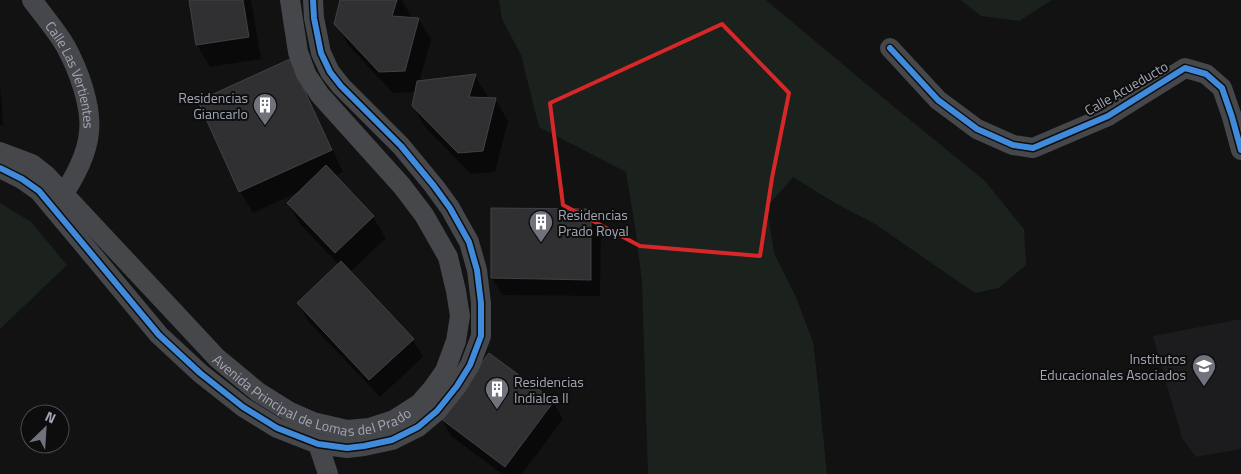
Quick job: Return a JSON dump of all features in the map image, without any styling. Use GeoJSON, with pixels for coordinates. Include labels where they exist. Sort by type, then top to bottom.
{"type":"FeatureCollection","features":[{"type":"Feature","properties":{"kind":"street","name":"Calle Las Vertientes"},"geometry":{"type":"LineString","coordinates":[[32,0],[65,46],[76,68],[88,109],[89,132],[82,160],[58,201]]}},
{"type":"Feature","properties":{"kind":"street","name":"Avenida Principal de Lomas del Prado"},"geometry":{"type":"LineString","coordinates":[[0,168],[22,178],[38,191],[58,201],[217,358],[258,392],[290,412],[313,422],[347,430],[369,428],[394,420],[419,404],[433,388],[445,371],[456,341],[460,316],[448,257],[424,215],[402,186],[320,94],[306,74],[298,52],[290,0]]}},
{"type":"Feature","properties":{"kind":"street","name":"Avenida Principal de Lomas del Prado"},"geometry":{"type":"LineString","coordinates":[[0,152],[32,164],[46,175],[58,201],[159,336],[200,373],[243,407],[277,428],[318,444],[347,448],[392,440],[418,427],[437,410],[464,377],[481,336],[482,319],[477,270],[469,242],[434,186],[401,146],[341,86],[330,72],[322,54],[314,18],[313,0]]}},
{"type":"Feature","properties":{"kind":"street","name":"Calle Acueducto"},"geometry":{"type":"LineString","coordinates":[[890,48],[938,100],[977,129],[1013,145],[1033,148],[1108,116],[1185,68],[1206,74],[1222,88],[1241,150]]}},
{"type":"Feature","properties":{"kind":"street"},"geometry":{"type":"LineString","coordinates":[[318,444],[328,474]]}},
{"type":"Feature","properties":{"kind":"highlighted area"},"geometry":{"type":"Polygon","coordinates":[[[722,24],[789,93],[772,178],[760,256],[640,246],[563,205],[550,103],[722,24]]]}},
{"type":"Feature","properties":{"kind":"shaded area"},"geometry":{"type":"Polygon","coordinates":[[[499,0],[766,0],[984,180],[1024,229],[1026,265],[999,288],[975,293],[875,224],[835,203],[793,177],[767,207],[774,253],[796,297],[813,342],[827,474],[648,474],[642,282],[626,172],[539,127],[521,55],[502,19],[499,0]]]}},
{"type":"Feature","properties":{"kind":"shaded area"},"geometry":{"type":"Polygon","coordinates":[[[961,0],[1052,0],[1019,21],[981,16],[961,0]]]}},
{"type":"Feature","properties":{"kind":"shaded area"},"geometry":{"type":"Polygon","coordinates":[[[0,203],[31,222],[67,265],[0,329],[0,203]]]}},
{"type":"Feature","properties":{"kind":"shaded area","name":"Institutos Educacionales Asociados"},"geometry":{"type":"Polygon","coordinates":[[[1241,319],[1241,449],[1196,457],[1182,438],[1153,336],[1241,319]]]}},
{"type":"Feature","properties":{"kind":"building"},"geometry":{"type":"Polygon","coordinates":[[[189,0],[243,0],[249,37],[196,45],[189,0]]]}},
{"type":"Feature","properties":{"kind":"building"},"geometry":{"type":"Polygon","coordinates":[[[340,0],[397,0],[392,16],[419,18],[405,71],[379,72],[334,24],[340,0]]]}},
{"type":"Feature","properties":{"kind":"building","name":"Residencias Giancarlo"},"geometry":{"type":"Polygon","coordinates":[[[290,59],[332,150],[239,192],[198,101],[290,59]]]}},
{"type":"Feature","properties":{"kind":"building"},"geometry":{"type":"Polygon","coordinates":[[[476,74],[469,97],[496,98],[483,151],[458,153],[412,106],[417,81],[476,74]]]}},
{"type":"Feature","properties":{"kind":"building"},"geometry":{"type":"Polygon","coordinates":[[[326,165],[374,216],[335,253],[287,203],[326,165]]]}},
{"type":"Feature","properties":{"kind":"building","name":"Residencias Prado Royal"},"geometry":{"type":"Polygon","coordinates":[[[491,208],[591,209],[591,280],[491,278],[491,208]]]}},
{"type":"Feature","properties":{"kind":"building"},"geometry":{"type":"Polygon","coordinates":[[[341,261],[414,339],[369,380],[297,303],[341,261]]]}},
{"type":"Feature","properties":{"kind":"building","name":"Residencias Indialca II"},"geometry":{"type":"Polygon","coordinates":[[[489,353],[554,401],[505,467],[440,418],[489,353]]]}},
{"type":"Feature","properties":{"kind":"cycle path"},"geometry":{"type":"LineString","coordinates":[[0,168],[22,179],[39,191],[159,335],[200,373],[243,407],[277,428],[318,444],[347,448],[392,440],[418,427],[437,411],[457,386],[470,365],[481,336],[481,303],[477,270],[469,242],[450,208],[434,186],[401,146],[341,86],[330,72],[321,53],[314,18],[313,0]]}},
{"type":"Feature","properties":{"kind":"cycle path"},"geometry":{"type":"LineString","coordinates":[[890,48],[938,100],[977,129],[1013,145],[1033,148],[1108,116],[1185,68],[1206,74],[1222,88],[1241,150]]}},
{"type":"Feature","properties":{"kind":"place","name":"Residencias Giancarlo"},"geometry":{"type":"Point","coordinates":[265,126]}},
{"type":"Feature","properties":{"kind":"place","name":"Residencias Prado Royal"},"geometry":{"type":"Point","coordinates":[541,243]}},
{"type":"Feature","properties":{"kind":"place","name":"Institutos Educacionales Asociados"},"geometry":{"type":"Point","coordinates":[1204,387]}},
{"type":"Feature","properties":{"kind":"place","name":"Residencias Indialca II"},"geometry":{"type":"Point","coordinates":[497,410]}}]}
